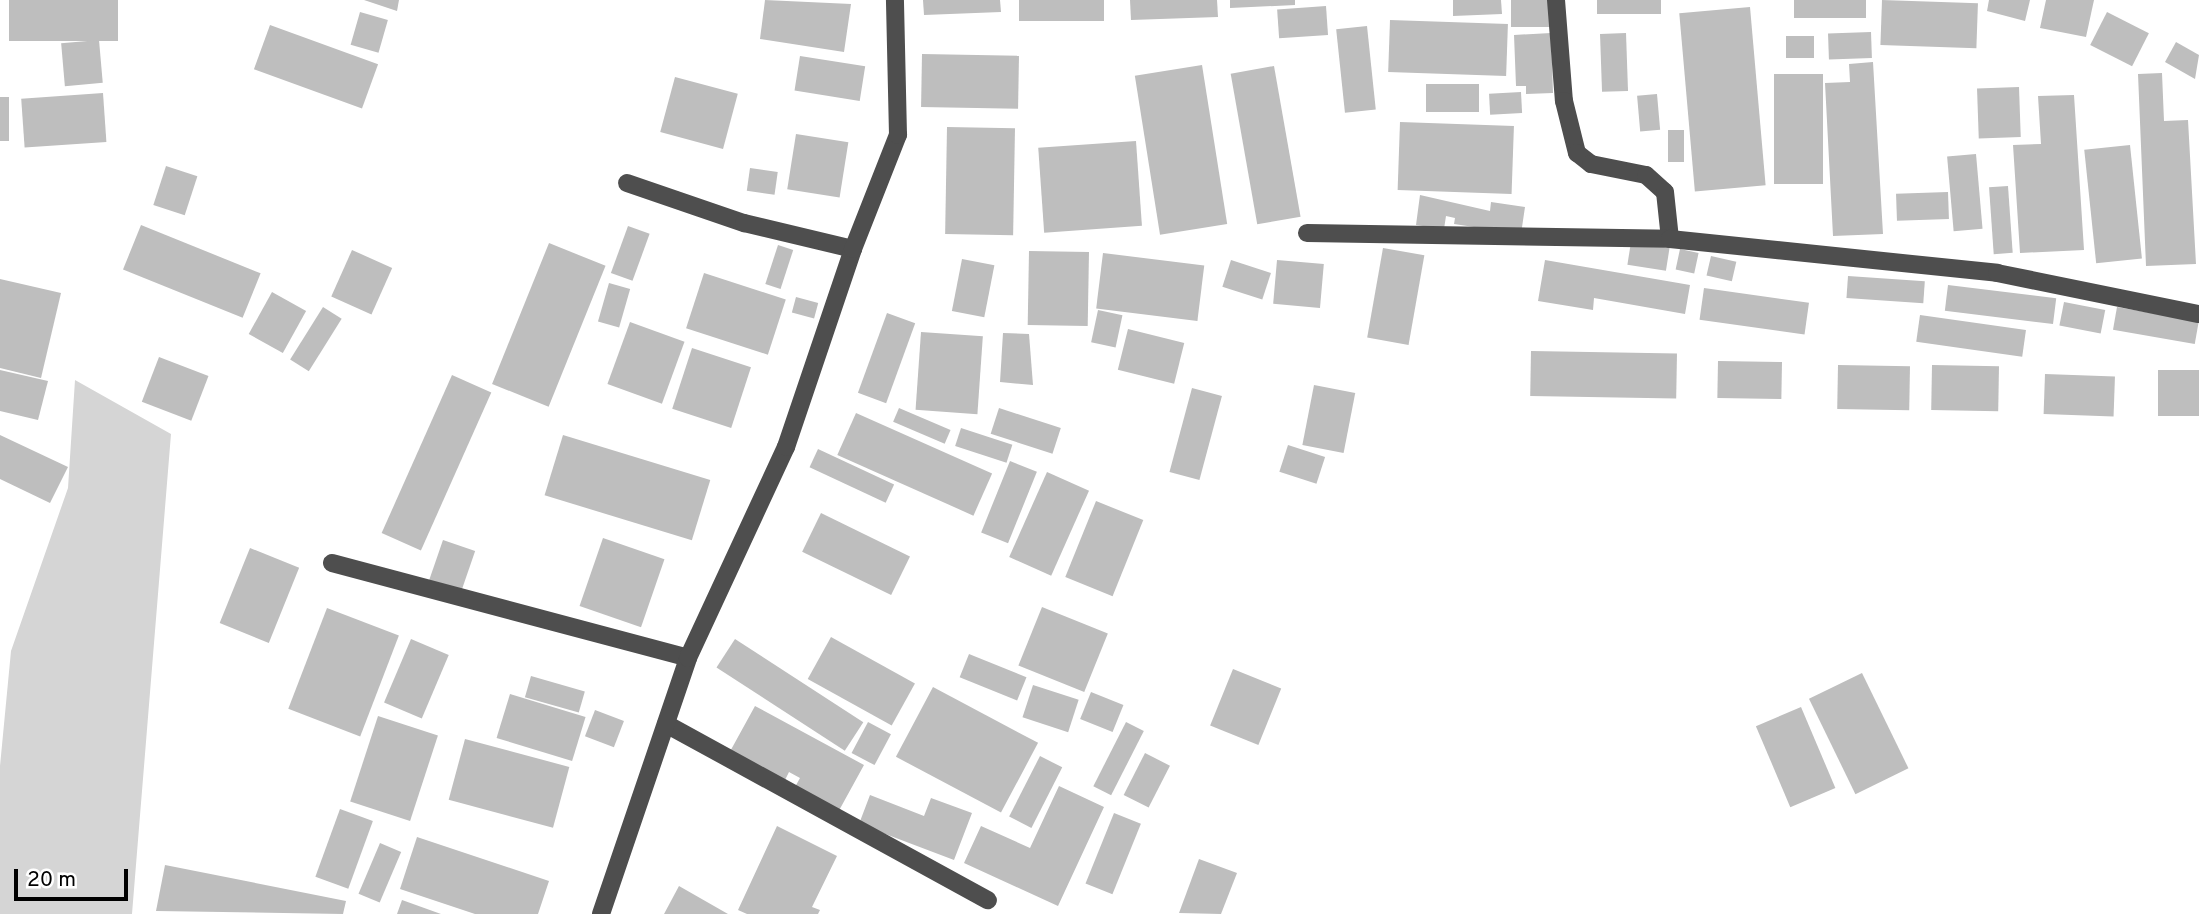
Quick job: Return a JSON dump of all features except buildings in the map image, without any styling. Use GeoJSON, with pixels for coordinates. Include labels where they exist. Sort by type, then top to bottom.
{"type":"FeatureCollection","features":[{"type":"Feature","properties":{"kind":"street"},"geometry":{"type":"LineString","coordinates":[[601,914],[688,658],[786,447],[853,248],[898,135],[895,0]]}},
{"type":"Feature","properties":{"kind":"street"},"geometry":{"type":"LineString","coordinates":[[1556,0],[1564,101],[1577,153],[1591,164],[1646,175],[1665,192],[1670,239]]}},
{"type":"Feature","properties":{"kind":"street"},"geometry":{"type":"LineString","coordinates":[[627,183],[744,223],[853,248]]}},
{"type":"Feature","properties":{"kind":"street"},"geometry":{"type":"LineString","coordinates":[[1307,233],[1670,239],[1997,273],[2199,314]]}},
{"type":"Feature","properties":{"kind":"street"},"geometry":{"type":"LineString","coordinates":[[332,564],[688,658]]}},
{"type":"Feature","properties":{"kind":"street"},"geometry":{"type":"LineString","coordinates":[[667,724],[988,900]]}},
{"type":"Feature","properties":{"kind":"shaded area"},"geometry":{"type":"Polygon","coordinates":[[[75,380],[171,434],[132,914],[0,914],[0,766],[11,651],[68,488],[75,380]]]}}]}
